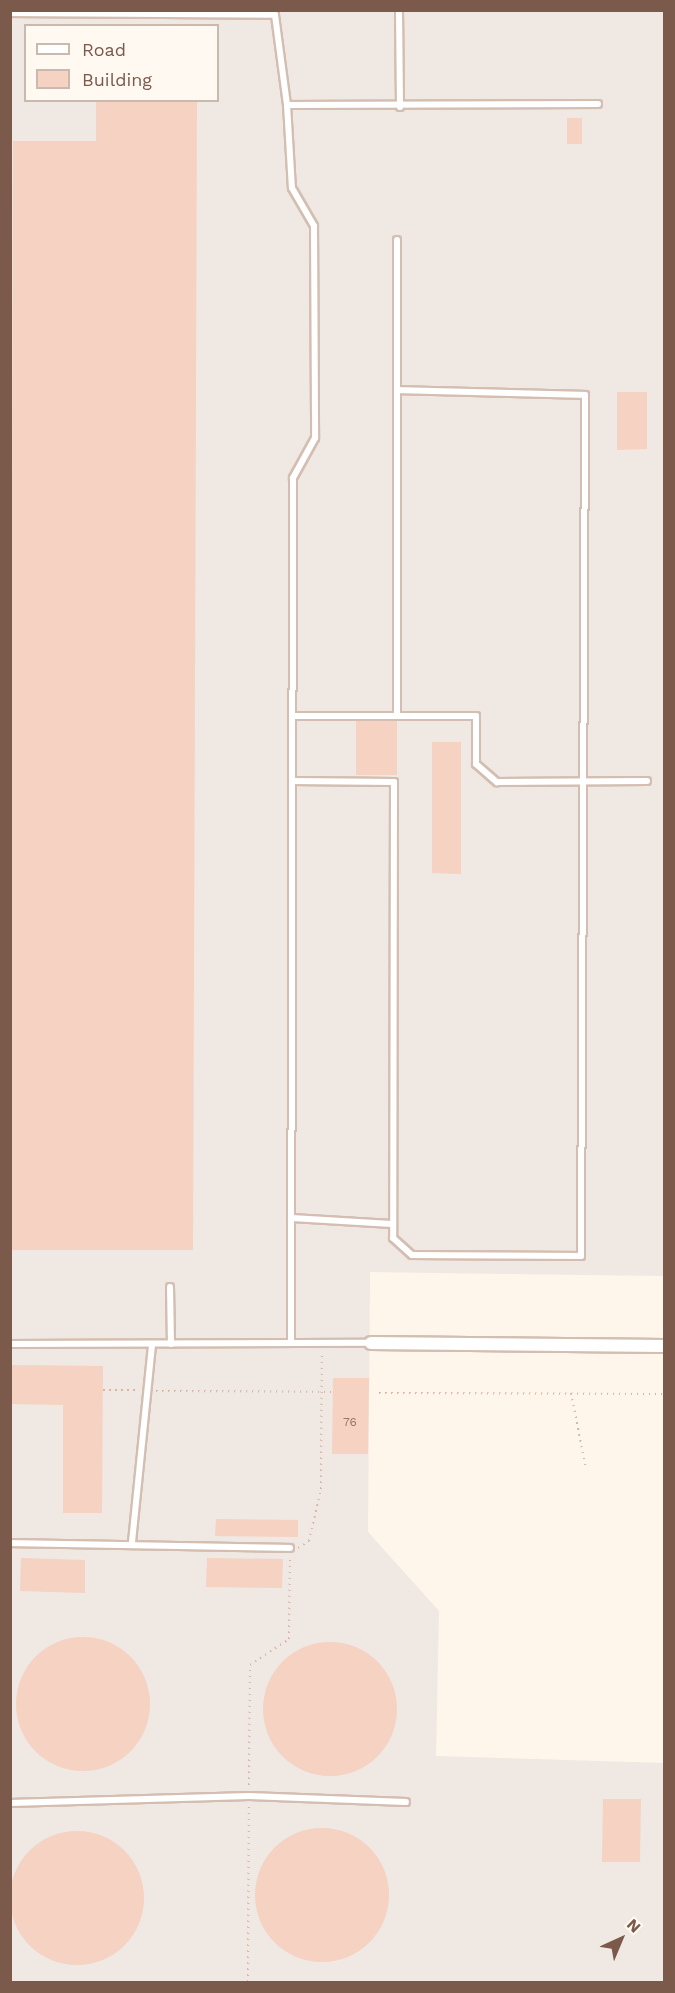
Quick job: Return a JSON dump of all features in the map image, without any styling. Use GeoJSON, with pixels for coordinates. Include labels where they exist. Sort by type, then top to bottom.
{"type":"FeatureCollection","features":[{"type":"Feature","properties":{"kind":"street"},"geometry":{"type":"LineString","coordinates":[[371,1343],[664,1346]]}},
{"type":"Feature","properties":{"kind":"lane"},"geometry":{"type":"LineString","coordinates":[[399,10],[400,107]]}},
{"type":"Feature","properties":{"kind":"lane"},"geometry":{"type":"LineString","coordinates":[[10,13],[275,15],[287,105],[292,188],[314,226],[315,438],[293,478],[291,1343]]}},
{"type":"Feature","properties":{"kind":"lane"},"geometry":{"type":"LineString","coordinates":[[287,105],[400,107],[598,104]]}},
{"type":"Feature","properties":{"kind":"lane"},"geometry":{"type":"LineString","coordinates":[[397,240],[397,716]]}},
{"type":"Feature","properties":{"kind":"lane"},"geometry":{"type":"LineString","coordinates":[[292,781],[394,783],[393,1238],[412,1255],[581,1256],[585,395],[397,390]]}},
{"type":"Feature","properties":{"kind":"lane"},"geometry":{"type":"LineString","coordinates":[[292,716],[476,716],[476,764],[497,782],[647,781]]}},
{"type":"Feature","properties":{"kind":"lane"},"geometry":{"type":"LineString","coordinates":[[291,1218],[393,1224]]}},
{"type":"Feature","properties":{"kind":"lane"},"geometry":{"type":"LineString","coordinates":[[170,1287],[171,1344]]}},
{"type":"Feature","properties":{"kind":"lane"},"geometry":{"type":"LineString","coordinates":[[10,1344],[371,1343]]}},
{"type":"Feature","properties":{"kind":"lane"},"geometry":{"type":"LineString","coordinates":[[132,1542],[152,1344]]}},
{"type":"Feature","properties":{"kind":"lane"},"geometry":{"type":"LineString","coordinates":[[10,1543],[132,1542],[290,1548]]}},
{"type":"Feature","properties":{"kind":"lane"},"geometry":{"type":"LineString","coordinates":[[10,1803],[249,1796],[406,1802]]}},
{"type":"Feature","properties":{"kind":"path"},"geometry":{"type":"LineString","coordinates":[[248,1983],[250,1665],[289,1639],[290,1548],[301,1548],[309,1541],[321,1489],[322,1343]]}},
{"type":"Feature","properties":{"kind":"path"},"geometry":{"type":"LineString","coordinates":[[103,1390],[333,1392]]}},
{"type":"Feature","properties":{"kind":"path"},"geometry":{"type":"LineString","coordinates":[[379,1393],[664,1394]]}},
{"type":"Feature","properties":{"kind":"path"},"geometry":{"type":"LineString","coordinates":[[571,1394],[586,1469]]}},
{"type":"Feature","properties":{"kind":"shaded area"},"geometry":{"type":"Polygon","coordinates":[[[11,11],[664,11],[664,1276],[370,1272],[368,1532],[439,1611],[436,1756],[664,1763],[664,1982],[11,1982],[11,11]]]}},
{"type":"Feature","properties":{"kind":"building"},"geometry":{"type":"Polygon","coordinates":[[[96,102],[197,102],[193,1250],[10,1250],[13,141],[96,141],[96,102]]]}},
{"type":"Feature","properties":{"kind":"building"},"geometry":{"type":"Polygon","coordinates":[[[567,118],[582,118],[582,144],[567,144],[567,118]]]}},
{"type":"Feature","properties":{"kind":"building"},"geometry":{"type":"Polygon","coordinates":[[[617,392],[647,392],[647,449],[617,450],[617,392]]]}},
{"type":"Feature","properties":{"kind":"building"},"geometry":{"type":"Polygon","coordinates":[[[356,721],[397,721],[397,775],[356,775],[356,721]]]}},
{"type":"Feature","properties":{"kind":"building"},"geometry":{"type":"Polygon","coordinates":[[[432,742],[461,742],[461,874],[432,873],[432,742]]]}},
{"type":"Feature","properties":{"kind":"building"},"geometry":{"type":"Polygon","coordinates":[[[10,1365],[103,1366],[102,1513],[63,1513],[63,1405],[10,1404],[10,1365]]]}},
{"type":"Feature","properties":{"kind":"building"},"geometry":{"type":"Polygon","coordinates":[[[333,1378],[369,1378],[368,1454],[332,1454],[333,1378]]]}},
{"type":"Feature","properties":{"kind":"building"},"geometry":{"type":"Polygon","coordinates":[[[216,1519],[298,1520],[298,1537],[215,1536],[216,1519]]]}},
{"type":"Feature","properties":{"kind":"building"},"geometry":{"type":"Polygon","coordinates":[[[21,1558],[85,1560],[85,1593],[20,1591],[21,1558]]]}},
{"type":"Feature","properties":{"kind":"building"},"geometry":{"type":"Polygon","coordinates":[[[207,1558],[283,1559],[282,1588],[206,1587],[207,1558]]]}},
{"type":"Feature","properties":{"kind":"building"},"geometry":{"type":"Polygon","coordinates":[[[83,1637],[109,1642],[131,1656],[145,1678],[150,1704],[145,1730],[131,1752],[109,1766],[83,1771],[57,1766],[35,1752],[21,1730],[16,1704],[21,1678],[35,1656],[57,1642],[83,1637]]]}},
{"type":"Feature","properties":{"kind":"building"},"geometry":{"type":"Polygon","coordinates":[[[330,1642],[356,1647],[378,1661],[392,1683],[397,1709],[392,1735],[378,1757],[356,1771],[330,1776],[304,1771],[282,1757],[268,1735],[263,1709],[268,1683],[282,1661],[304,1647],[330,1642]]]}},
{"type":"Feature","properties":{"kind":"building"},"geometry":{"type":"Polygon","coordinates":[[[603,1799],[641,1799],[640,1862],[602,1862],[603,1799]]]}},
{"type":"Feature","properties":{"kind":"building"},"geometry":{"type":"Polygon","coordinates":[[[322,1828],[348,1833],[370,1847],[384,1869],[389,1895],[384,1921],[370,1943],[348,1957],[322,1962],[296,1957],[274,1943],[260,1921],[255,1895],[260,1869],[274,1847],[296,1833],[322,1828]]]}},
{"type":"Feature","properties":{"kind":"building"},"geometry":{"type":"Polygon","coordinates":[[[77,1831],[103,1836],[125,1850],[139,1872],[144,1898],[139,1924],[125,1946],[103,1960],[77,1965],[51,1960],[29,1946],[15,1924],[10,1898],[15,1872],[29,1850],[51,1836],[77,1831]]]}}]}
